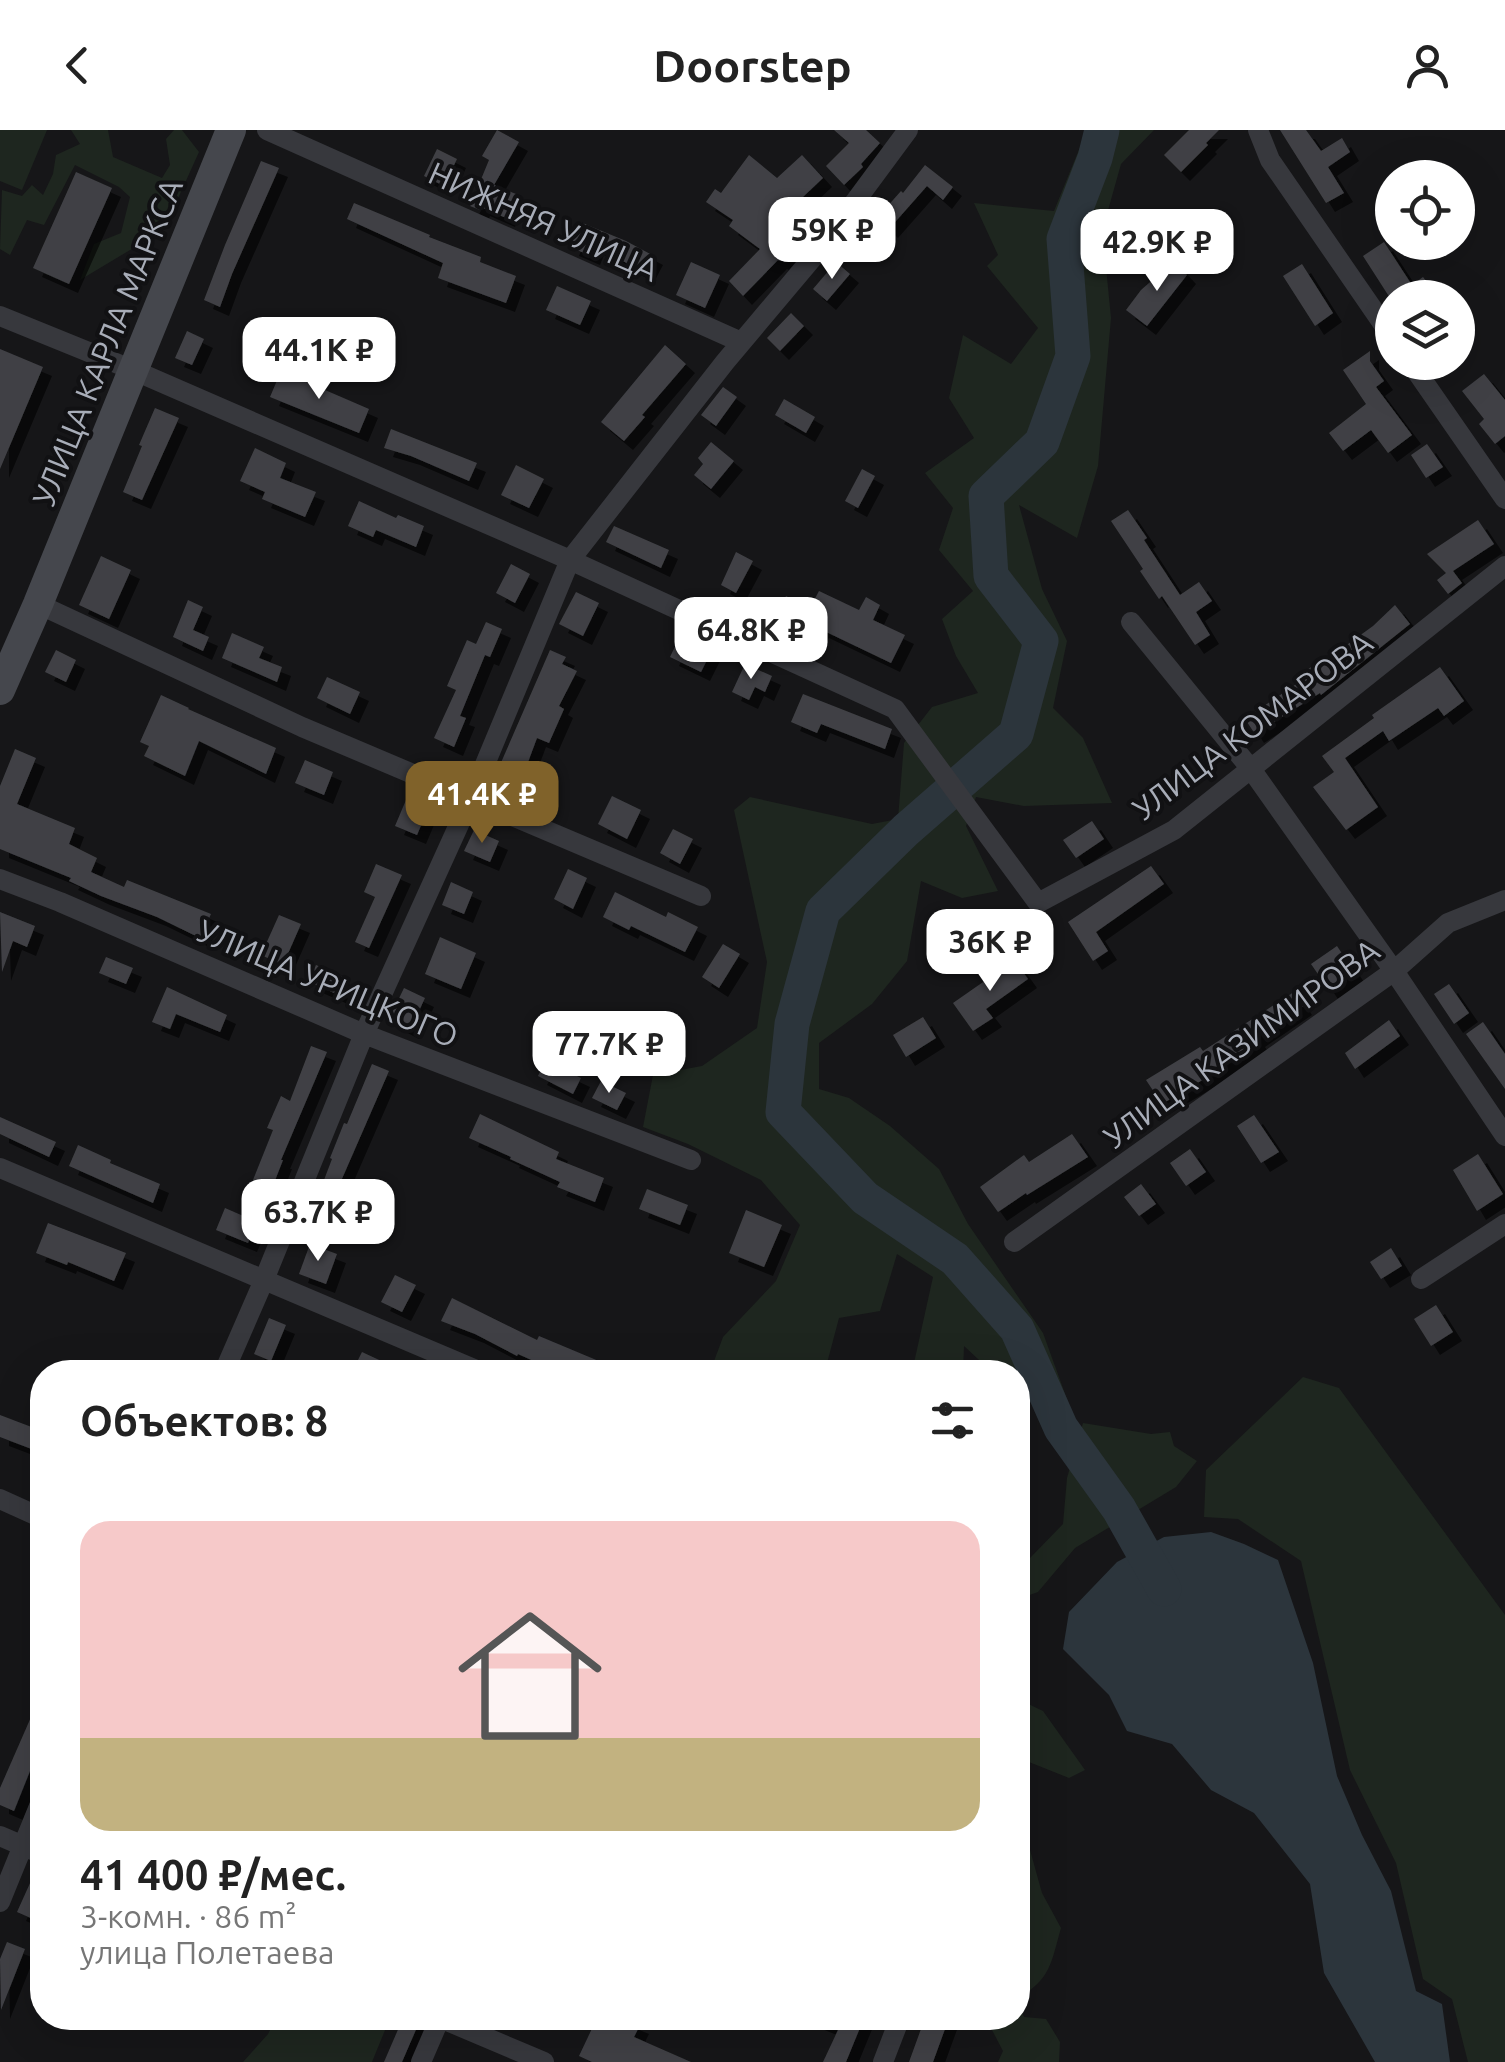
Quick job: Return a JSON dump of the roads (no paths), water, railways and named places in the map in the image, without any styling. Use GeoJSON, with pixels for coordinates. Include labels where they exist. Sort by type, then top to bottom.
{"type":"FeatureCollection","features":[{"type":"Feature","properties":{"kind":"main road","name":"УЛИЦА КАРЛА МАРКСА"},"geometry":{"type":"LineString","coordinates":[[0,690],[232,130]]}},
{"type":"Feature","properties":{"kind":"street","name":"НИЖНЯЯ УЛИЦА"},"geometry":{"type":"LineString","coordinates":[[267,130],[741,342]]}},
{"type":"Feature","properties":{"kind":"street"},"geometry":{"type":"LineString","coordinates":[[229,1360],[364,1034],[471,798],[570,560],[741,342],[820,249],[908,130]]}},
{"type":"Feature","properties":{"kind":"street"},"geometry":{"type":"LineString","coordinates":[[1258,130],[1270,160],[1375,312]]}},
{"type":"Feature","properties":{"kind":"street","name":"УЛИЦА КОМАРОВА"},"geometry":{"type":"LineString","coordinates":[[0,316],[570,560],[895,708],[1038,903],[1174,830],[1505,566]]}},
{"type":"Feature","properties":{"kind":"street"},"geometry":{"type":"LineString","coordinates":[[1422,380],[1505,499]]}},
{"type":"Feature","properties":{"kind":"street"},"geometry":{"type":"LineString","coordinates":[[38,604],[302,727],[701,896]]}},
{"type":"Feature","properties":{"kind":"street"},"geometry":{"type":"LineString","coordinates":[[1131,622],[1251,769],[1505,1136]]}},
{"type":"Feature","properties":{"kind":"street","name":"УЛИЦА УРИЦКОГО"},"geometry":{"type":"LineString","coordinates":[[0,879],[364,1034],[690,1160]]}},
{"type":"Feature","properties":{"kind":"street","name":"УЛИЦА КАЗИМИРОВА"},"geometry":{"type":"LineString","coordinates":[[1014,1242],[1394,971],[1448,923],[1505,900]]}},
{"type":"Feature","properties":{"kind":"street"},"geometry":{"type":"LineString","coordinates":[[0,1168],[453,1360]]}},
{"type":"Feature","properties":{"kind":"street"},"geometry":{"type":"LineString","coordinates":[[1421,1279],[1505,1224]]}},
{"type":"Feature","properties":{"kind":"street"},"geometry":{"type":"LineString","coordinates":[[0,1499],[30,1513]]}},
{"type":"Feature","properties":{"kind":"street"},"geometry":{"type":"LineString","coordinates":[[0,1836],[30,1849]]}},
{"type":"Feature","properties":{"kind":"street"},"geometry":{"type":"LineString","coordinates":[[0,1902],[30,1855]]}},
{"type":"Feature","properties":{"kind":"street"},"geometry":{"type":"LineString","coordinates":[[421,2062],[435,2030]]}},
{"type":"Feature","properties":{"kind":"street"},"geometry":{"type":"LineString","coordinates":[[468,2030],[544,2062]]}},
{"type":"Feature","properties":{"kind":"street"},"geometry":{"type":"LineString","coordinates":[[884,2062],[896,2030]]}},
{"type":"Feature","properties":{"kind":"waterway"},"geometry":{"type":"LineString","coordinates":[[1102,130],[1064,239],[1073,356],[1042,442],[986,496],[991,576],[1041,641],[1016,734],[906,830],[823,911],[792,1024],[783,1112],[865,1198],[955,1259],[1017,1329],[1061,1428],[1119,1509],[1164,1589]]}}]}
